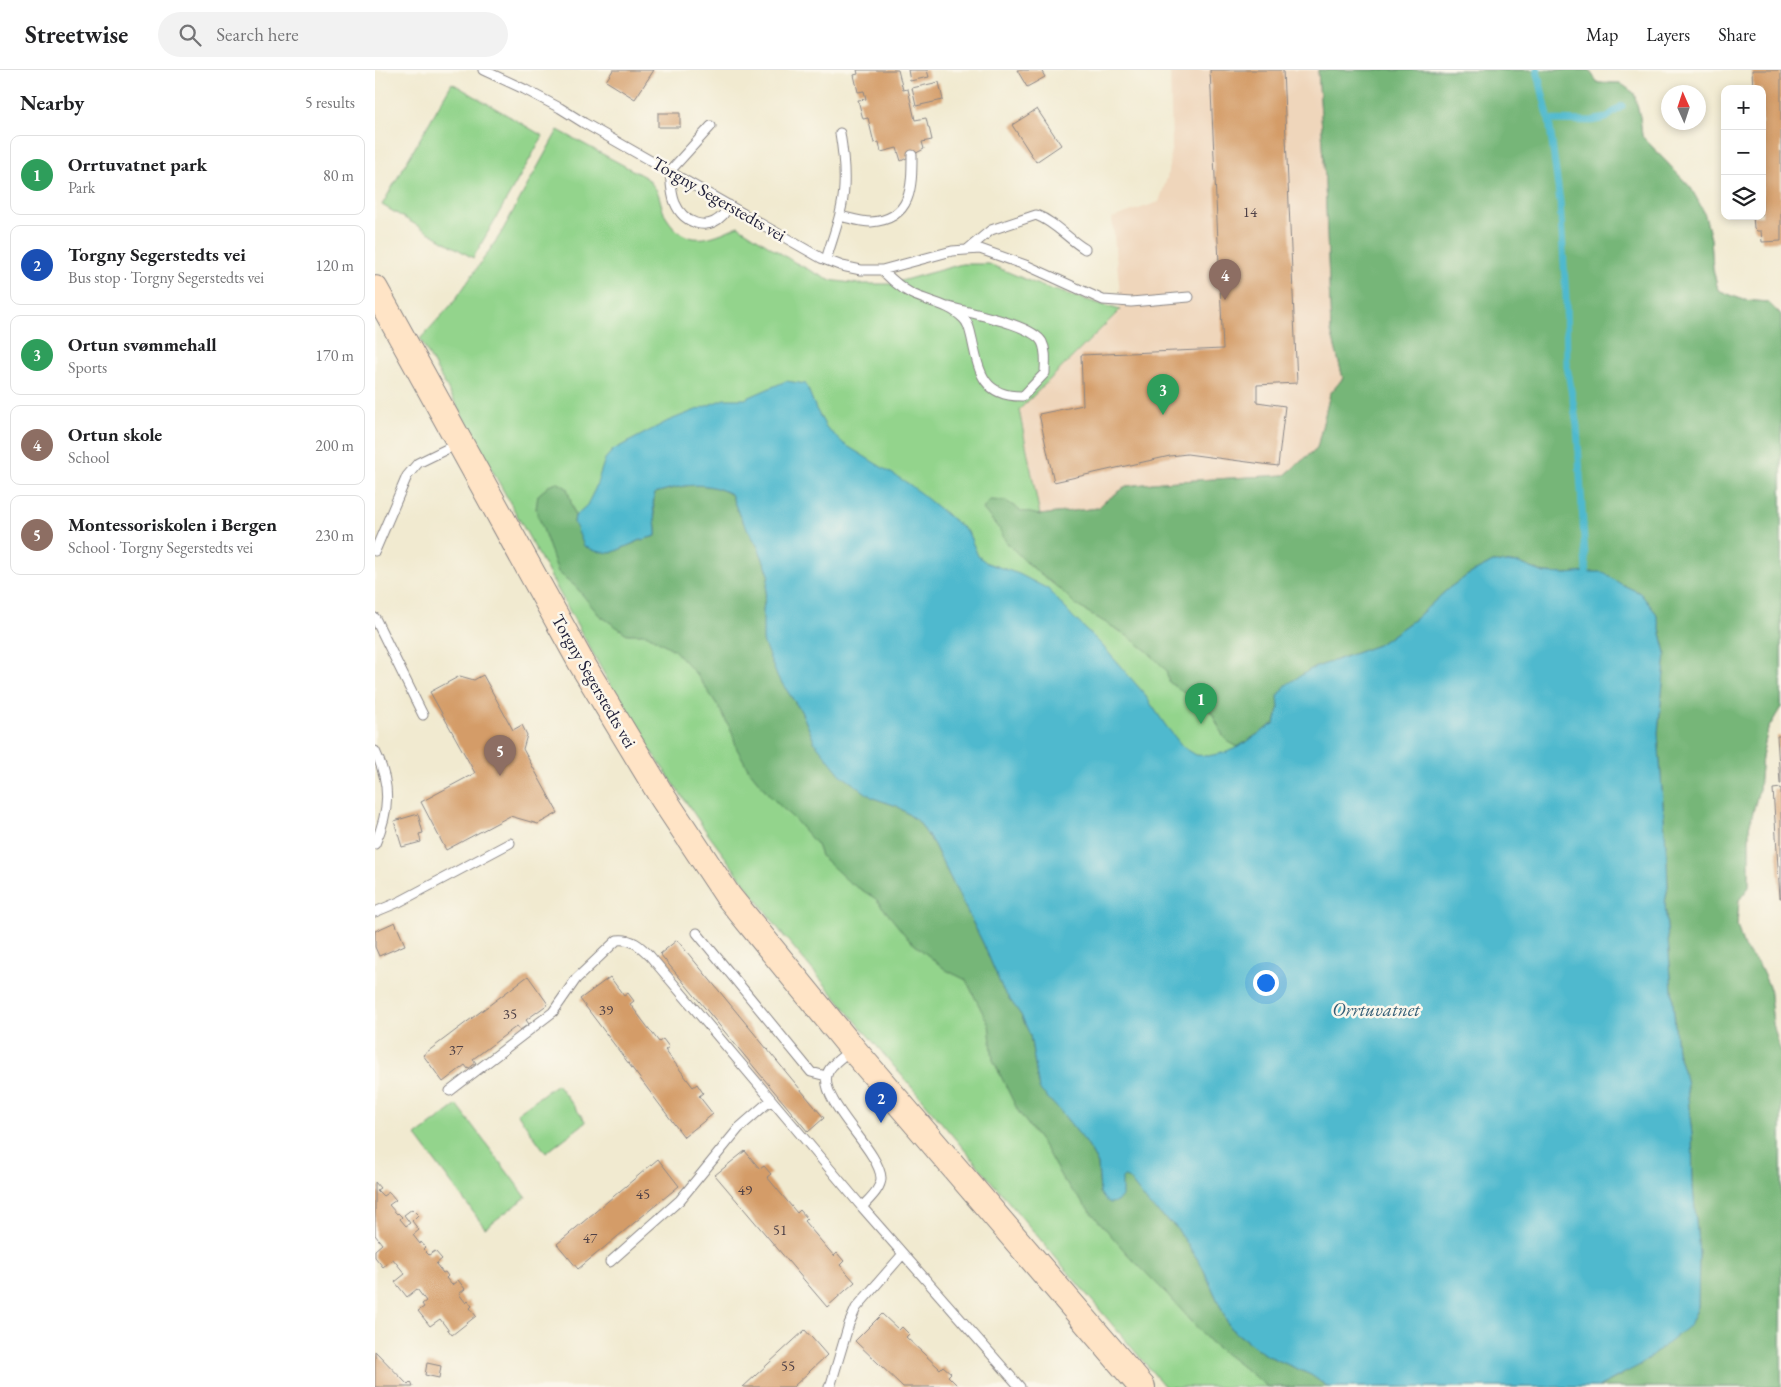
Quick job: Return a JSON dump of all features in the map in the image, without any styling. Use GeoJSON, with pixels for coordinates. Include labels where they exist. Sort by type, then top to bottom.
{"type":"FeatureCollection","features":[{"type":"Feature","properties":{"kind":"main road","name":"Torgny Segerstedts vei"},"geometry":{"type":"LineString","coordinates":[[375,289],[582,664],[692,843],[728,896],[852,1048],[1142,1387]]}},
{"type":"Feature","properties":{"kind":"lane","name":"Torgny Segerstedts vei"},"geometry":{"type":"LineString","coordinates":[[483,70],[560,108],[826,260],[842,266],[882,270],[936,254],[980,249],[1103,300],[1131,302],[1189,297]]}},
{"type":"Feature","properties":{"kind":"lane"},"geometry":{"type":"LineString","coordinates":[[711,126],[670,171],[674,201],[681,214],[691,223],[709,224],[722,216],[729,205]]}},
{"type":"Feature","properties":{"kind":"lane"},"geometry":{"type":"LineString","coordinates":[[826,260],[840,216],[844,189],[844,160],[840,133]]}},
{"type":"Feature","properties":{"kind":"lane"},"geometry":{"type":"LineString","coordinates":[[840,216],[870,222],[891,218],[907,203],[912,178],[912,155]]}},
{"type":"Feature","properties":{"kind":"lane"},"geometry":{"type":"LineString","coordinates":[[968,249],[991,230],[1035,215],[1054,224],[1075,243],[1085,249]]}},
{"type":"Feature","properties":{"kind":"lane"},"geometry":{"type":"LineString","coordinates":[[882,270],[901,288],[912,294],[949,307],[1024,328],[1036,334],[1042,342],[1045,351],[1045,373],[1023,396],[1001,394],[983,380],[978,368],[969,326],[964,318],[949,307]]}},
{"type":"Feature","properties":{"kind":"lane"},"geometry":{"type":"LineString","coordinates":[[375,551],[407,476],[418,463],[460,442]]}},
{"type":"Feature","properties":{"kind":"lane"},"geometry":{"type":"LineString","coordinates":[[375,618],[423,715]]}},
{"type":"Feature","properties":{"kind":"lane"},"geometry":{"type":"LineString","coordinates":[[375,751],[386,780],[388,797],[384,819],[375,844]]}},
{"type":"Feature","properties":{"kind":"lane"},"geometry":{"type":"LineString","coordinates":[[375,912],[399,902],[510,843]]}},
{"type":"Feature","properties":{"kind":"lane"},"geometry":{"type":"LineString","coordinates":[[697,933],[811,1072],[826,1076]]}},
{"type":"Feature","properties":{"kind":"lane"},"geometry":{"type":"LineString","coordinates":[[450,1090],[553,1012],[576,979],[617,940],[625,939],[636,943],[650,956],[862,1207],[1021,1387]]}},
{"type":"Feature","properties":{"kind":"lane"},"geometry":{"type":"LineString","coordinates":[[852,1048],[830,1068],[826,1076],[828,1091],[878,1166],[881,1179],[878,1188],[862,1207]]}},
{"type":"Feature","properties":{"kind":"lane"},"geometry":{"type":"LineString","coordinates":[[610,1262],[680,1200],[739,1128],[771,1100]]}},
{"type":"Feature","properties":{"kind":"lane"},"geometry":{"type":"LineString","coordinates":[[829,1387],[856,1308],[903,1254]]}},
{"type":"Feature","properties":{"kind":"shaded area"},"geometry":{"type":"Polygon","coordinates":[[[1170,70],[1318,70],[1324,160],[1331,331],[1343,378],[1330,394],[1317,448],[1285,475],[1162,482],[1127,486],[1098,508],[1039,515],[1019,410],[1120,310],[1112,218],[1159,202],[1167,178],[1172,145],[1170,70]]]}},
{"type":"Feature","properties":{"kind":"green space"},"geometry":{"type":"Polygon","coordinates":[[[1318,70],[1589,70],[1598,83],[1620,83],[1634,93],[1640,117],[1642,136],[1691,188],[1704,212],[1711,239],[1713,269],[1718,290],[1743,300],[1768,302],[1781,315],[1781,707],[1768,729],[1762,756],[1759,789],[1749,827],[1749,887],[1739,900],[1737,925],[1744,948],[1759,965],[1769,986],[1773,1024],[1781,1054],[1781,1387],[1165,1387],[783,935],[708,834],[629,719],[420,339],[453,303],[500,235],[558,130],[647,178],[657,191],[666,217],[682,234],[690,237],[699,238],[718,235],[738,226],[794,262],[829,280],[859,284],[890,284],[962,264],[989,264],[1041,286],[1120,310],[1019,410],[1040,515],[1098,508],[1127,486],[1162,482],[1285,475],[1317,448],[1330,394],[1343,378],[1331,331],[1324,160],[1318,70]]]}},
{"type":"Feature","properties":{"kind":"green space"},"geometry":{"type":"Polygon","coordinates":[[[1318,70],[1589,70],[1598,83],[1620,83],[1634,93],[1640,117],[1642,136],[1691,188],[1704,212],[1711,239],[1713,269],[1718,290],[1743,300],[1768,302],[1781,315],[1781,707],[1768,729],[1762,756],[1759,789],[1749,827],[1749,887],[1739,900],[1737,925],[1744,948],[1759,965],[1769,986],[1773,1024],[1781,1054],[1781,1387],[1598,1387],[1622,1375],[1698,1307],[1699,1254],[1693,1187],[1692,1135],[1686,1080],[1677,1051],[1665,903],[1668,886],[1667,861],[1658,733],[1666,653],[1656,613],[1640,593],[1621,584],[1586,572],[1567,574],[1544,573],[1519,563],[1493,562],[1468,575],[1449,588],[1415,619],[1378,645],[1311,669],[1279,696],[1279,708],[1275,723],[1238,747],[1227,741],[1223,736],[1212,713],[1169,682],[1166,670],[1147,651],[1126,635],[1076,605],[1062,591],[1027,563],[1006,542],[1000,530],[983,509],[990,500],[1006,501],[1021,511],[1040,515],[1098,508],[1127,486],[1162,482],[1285,475],[1317,448],[1330,394],[1343,378],[1331,331],[1324,160],[1318,70]]]}},
{"type":"Feature","properties":{"kind":"green space"},"geometry":{"type":"Polygon","coordinates":[[[452,83],[543,136],[473,258],[382,205],[452,83]]]}},
{"type":"Feature","properties":{"kind":"green space"},"geometry":{"type":"Polygon","coordinates":[[[557,482],[567,488],[575,516],[574,522],[611,553],[641,540],[656,536],[655,493],[684,486],[702,485],[731,494],[739,515],[758,547],[769,574],[763,610],[777,676],[801,711],[815,743],[873,798],[897,806],[919,822],[934,845],[983,943],[1003,990],[1021,1015],[1030,1035],[1039,1088],[1087,1144],[1098,1164],[1100,1193],[1121,1183],[1122,1177],[1125,1176],[1129,1179],[1156,1211],[1176,1227],[1202,1266],[1230,1328],[1264,1354],[1311,1375],[1328,1387],[1268,1387],[1210,1342],[1168,1295],[1129,1256],[1063,1180],[1045,1148],[1018,1111],[993,1060],[989,1025],[966,980],[946,970],[909,940],[876,899],[849,882],[821,856],[817,845],[770,796],[749,770],[737,749],[732,732],[718,706],[697,675],[674,650],[646,634],[627,634],[599,615],[576,587],[558,572],[536,509],[538,495],[551,484],[557,482]]]}},
{"type":"Feature","properties":{"kind":"green space"},"geometry":{"type":"Polygon","coordinates":[[[557,1084],[586,1122],[546,1153],[517,1113],[557,1084]]]}},
{"type":"Feature","properties":{"kind":"green space"},"geometry":{"type":"Polygon","coordinates":[[[457,1105],[526,1197],[485,1228],[416,1136],[457,1105]]]}},
{"type":"Feature","properties":{"kind":"water","name":"Orrtuvatnet"},"geometry":{"type":"Polygon","coordinates":[[[786,381],[806,384],[826,427],[844,444],[909,484],[968,532],[978,556],[987,563],[1019,574],[1048,589],[1101,644],[1142,691],[1183,747],[1196,755],[1208,756],[1227,752],[1275,723],[1279,708],[1278,696],[1286,685],[1311,669],[1378,645],[1415,619],[1449,588],[1468,575],[1493,562],[1519,563],[1544,573],[1602,572],[1640,593],[1656,613],[1666,653],[1658,733],[1667,861],[1668,886],[1665,903],[1677,1051],[1686,1080],[1692,1135],[1693,1187],[1699,1254],[1698,1307],[1690,1325],[1642,1364],[1598,1387],[1328,1387],[1311,1375],[1264,1354],[1230,1328],[1202,1266],[1176,1227],[1149,1205],[1129,1179],[1122,1178],[1122,1196],[1117,1202],[1110,1203],[1105,1200],[1100,1193],[1098,1164],[1087,1144],[1062,1113],[1039,1089],[1030,1035],[1021,1015],[1003,990],[983,943],[934,845],[919,822],[897,806],[873,798],[841,775],[815,743],[801,711],[777,676],[763,641],[763,610],[769,574],[758,547],[739,515],[731,494],[702,485],[684,486],[655,493],[653,504],[656,536],[641,540],[611,553],[595,551],[584,546],[574,522],[575,516],[587,505],[595,489],[605,459],[613,450],[668,421],[724,399],[745,399],[786,381]]]}},
{"type":"Feature","properties":{"kind":"building"},"geometry":{"type":"Polygon","coordinates":[[[613,70],[654,70],[635,99],[606,81],[613,70]]]}},
{"type":"Feature","properties":{"kind":"building"},"geometry":{"type":"Polygon","coordinates":[[[857,70],[898,70],[903,90],[908,89],[915,120],[926,118],[929,127],[932,140],[922,142],[924,149],[901,161],[897,148],[881,152],[879,142],[874,143],[868,118],[863,119],[858,100],[866,99],[864,91],[858,92],[854,75],[858,74],[857,70]]]}},
{"type":"Feature","properties":{"kind":"building"},"geometry":{"type":"Polygon","coordinates":[[[908,70],[927,70],[929,77],[910,81],[908,70]]]}},
{"type":"Feature","properties":{"kind":"building"},"geometry":{"type":"Polygon","coordinates":[[[1017,70],[1041,70],[1045,77],[1027,87],[1017,70]]]}},
{"type":"Feature","properties":{"kind":"building"},"geometry":{"type":"Polygon","coordinates":[[[1210,70],[1283,70],[1297,383],[1257,385],[1257,402],[1285,406],[1278,466],[1187,454],[1170,456],[1054,482],[1039,414],[1083,405],[1081,355],[1223,349],[1210,70]]]}},
{"type":"Feature","properties":{"kind":"building"},"geometry":{"type":"Polygon","coordinates":[[[1752,70],[1781,70],[1781,241],[1762,242],[1761,231],[1757,231],[1754,228],[1753,220],[1766,220],[1766,85],[1753,85],[1752,70]]]}},
{"type":"Feature","properties":{"kind":"building"},"geometry":{"type":"Polygon","coordinates":[[[939,82],[943,100],[916,106],[912,88],[939,82]]]}},
{"type":"Feature","properties":{"kind":"building"},"geometry":{"type":"Polygon","coordinates":[[[1037,109],[1061,145],[1036,162],[1012,125],[1037,109]]]}},
{"type":"Feature","properties":{"kind":"building"},"geometry":{"type":"Polygon","coordinates":[[[658,113],[680,113],[680,127],[658,127],[658,113]]]}},
{"type":"Feature","properties":{"kind":"building"},"geometry":{"type":"Polygon","coordinates":[[[483,675],[513,730],[522,725],[527,735],[523,749],[558,813],[538,824],[510,816],[446,850],[421,802],[475,773],[430,692],[460,676],[474,680],[483,675]]]}},
{"type":"Feature","properties":{"kind":"building"},"geometry":{"type":"Polygon","coordinates":[[[1777,736],[1781,736],[1781,784],[1780,784],[1777,736]]]}},
{"type":"Feature","properties":{"kind":"building"},"geometry":{"type":"Polygon","coordinates":[[[1781,788],[1781,898],[1780,898],[1773,789],[1781,788]]]}},
{"type":"Feature","properties":{"kind":"building"},"geometry":{"type":"Polygon","coordinates":[[[418,814],[423,833],[419,834],[421,842],[402,847],[394,821],[418,814]]]}},
{"type":"Feature","properties":{"kind":"building"},"geometry":{"type":"Polygon","coordinates":[[[395,922],[405,945],[379,956],[375,947],[375,931],[395,922]]]}},
{"type":"Feature","properties":{"kind":"building"},"geometry":{"type":"Polygon","coordinates":[[[677,940],[824,1118],[808,1132],[660,954],[677,940]]]}},
{"type":"Feature","properties":{"kind":"building"},"geometry":{"type":"Polygon","coordinates":[[[528,976],[548,1004],[526,1020],[529,1024],[520,1030],[517,1026],[473,1059],[476,1063],[468,1069],[465,1065],[443,1082],[423,1055],[528,976]]]}},
{"type":"Feature","properties":{"kind":"building"},"geometry":{"type":"Polygon","coordinates":[[[610,977],[624,996],[628,993],[634,1001],[630,1004],[659,1042],[663,1039],[669,1047],[665,1050],[693,1087],[697,1084],[703,1093],[699,1096],[713,1114],[684,1137],[580,999],[610,977]]]}},
{"type":"Feature","properties":{"kind":"building"},"geometry":{"type":"Polygon","coordinates":[[[745,1151],[760,1169],[764,1166],[771,1174],[767,1177],[797,1213],[800,1210],[807,1218],[804,1221],[834,1256],[837,1253],[844,1261],[840,1265],[855,1282],[827,1307],[715,1175],[745,1151]]]}},
{"type":"Feature","properties":{"kind":"building"},"geometry":{"type":"Polygon","coordinates":[[[658,1159],[679,1186],[578,1269],[557,1244],[658,1159]]]}},
{"type":"Feature","properties":{"kind":"building"},"geometry":{"type":"Polygon","coordinates":[[[375,1182],[380,1188],[377,1190],[383,1196],[389,1192],[396,1200],[389,1205],[402,1217],[400,1219],[406,1226],[410,1223],[404,1215],[412,1209],[418,1215],[412,1221],[419,1230],[413,1235],[425,1247],[423,1249],[429,1255],[435,1251],[442,1259],[436,1264],[443,1273],[445,1272],[448,1276],[446,1278],[452,1285],[458,1280],[465,1289],[459,1294],[466,1303],[468,1301],[472,1306],[470,1308],[476,1316],[452,1335],[440,1319],[430,1326],[418,1311],[424,1307],[422,1304],[426,1301],[417,1289],[407,1297],[395,1282],[405,1274],[393,1259],[383,1267],[375,1257],[375,1250],[382,1244],[375,1235],[375,1182]]]}},
{"type":"Feature","properties":{"kind":"building"},"geometry":{"type":"Polygon","coordinates":[[[882,1314],[899,1330],[902,1327],[909,1334],[906,1337],[940,1369],[943,1366],[951,1373],[948,1376],[959,1387],[903,1387],[855,1341],[882,1314]]]}},
{"type":"Feature","properties":{"kind":"building"},"geometry":{"type":"Polygon","coordinates":[[[805,1330],[827,1355],[793,1387],[743,1387],[805,1330]]]}},
{"type":"Feature","properties":{"kind":"building"},"geometry":{"type":"Polygon","coordinates":[[[375,1351],[408,1385],[411,1382],[413,1387],[375,1387],[375,1351]]]}},
{"type":"Feature","properties":{"kind":"building"},"geometry":{"type":"Polygon","coordinates":[[[427,1363],[441,1366],[439,1378],[425,1375],[427,1363]]]}},
{"type":"Feature","properties":{"kind":"waterway"},"geometry":{"type":"LineString","coordinates":[[1537,70],[1549,120],[1560,202],[1566,297],[1567,366],[1577,426],[1586,572]]}},
{"type":"Feature","properties":{"kind":"waterway"},"geometry":{"type":"LineString","coordinates":[[1549,120],[1591,121],[1606,118],[1622,106]]}},
{"type":"Feature","properties":{"kind":"place","name":"Ortun skole"},"geometry":{"type":"Point","coordinates":[1225,300]}},
{"type":"Feature","properties":{"kind":"place","name":"Ortun svømmehall"},"geometry":{"type":"Point","coordinates":[1163,415]}},
{"type":"Feature","properties":{"kind":"place","name":"Orrtuvatnet park"},"geometry":{"type":"Point","coordinates":[1201,724]}},
{"type":"Feature","properties":{"kind":"place","name":"Montessoriskolen i Bergen"},"geometry":{"type":"Point","coordinates":[500,776]}},
{"type":"Feature","properties":{"kind":"place","name":"Torgny Segerstedts vei"},"geometry":{"type":"Point","coordinates":[881,1123]}}]}
